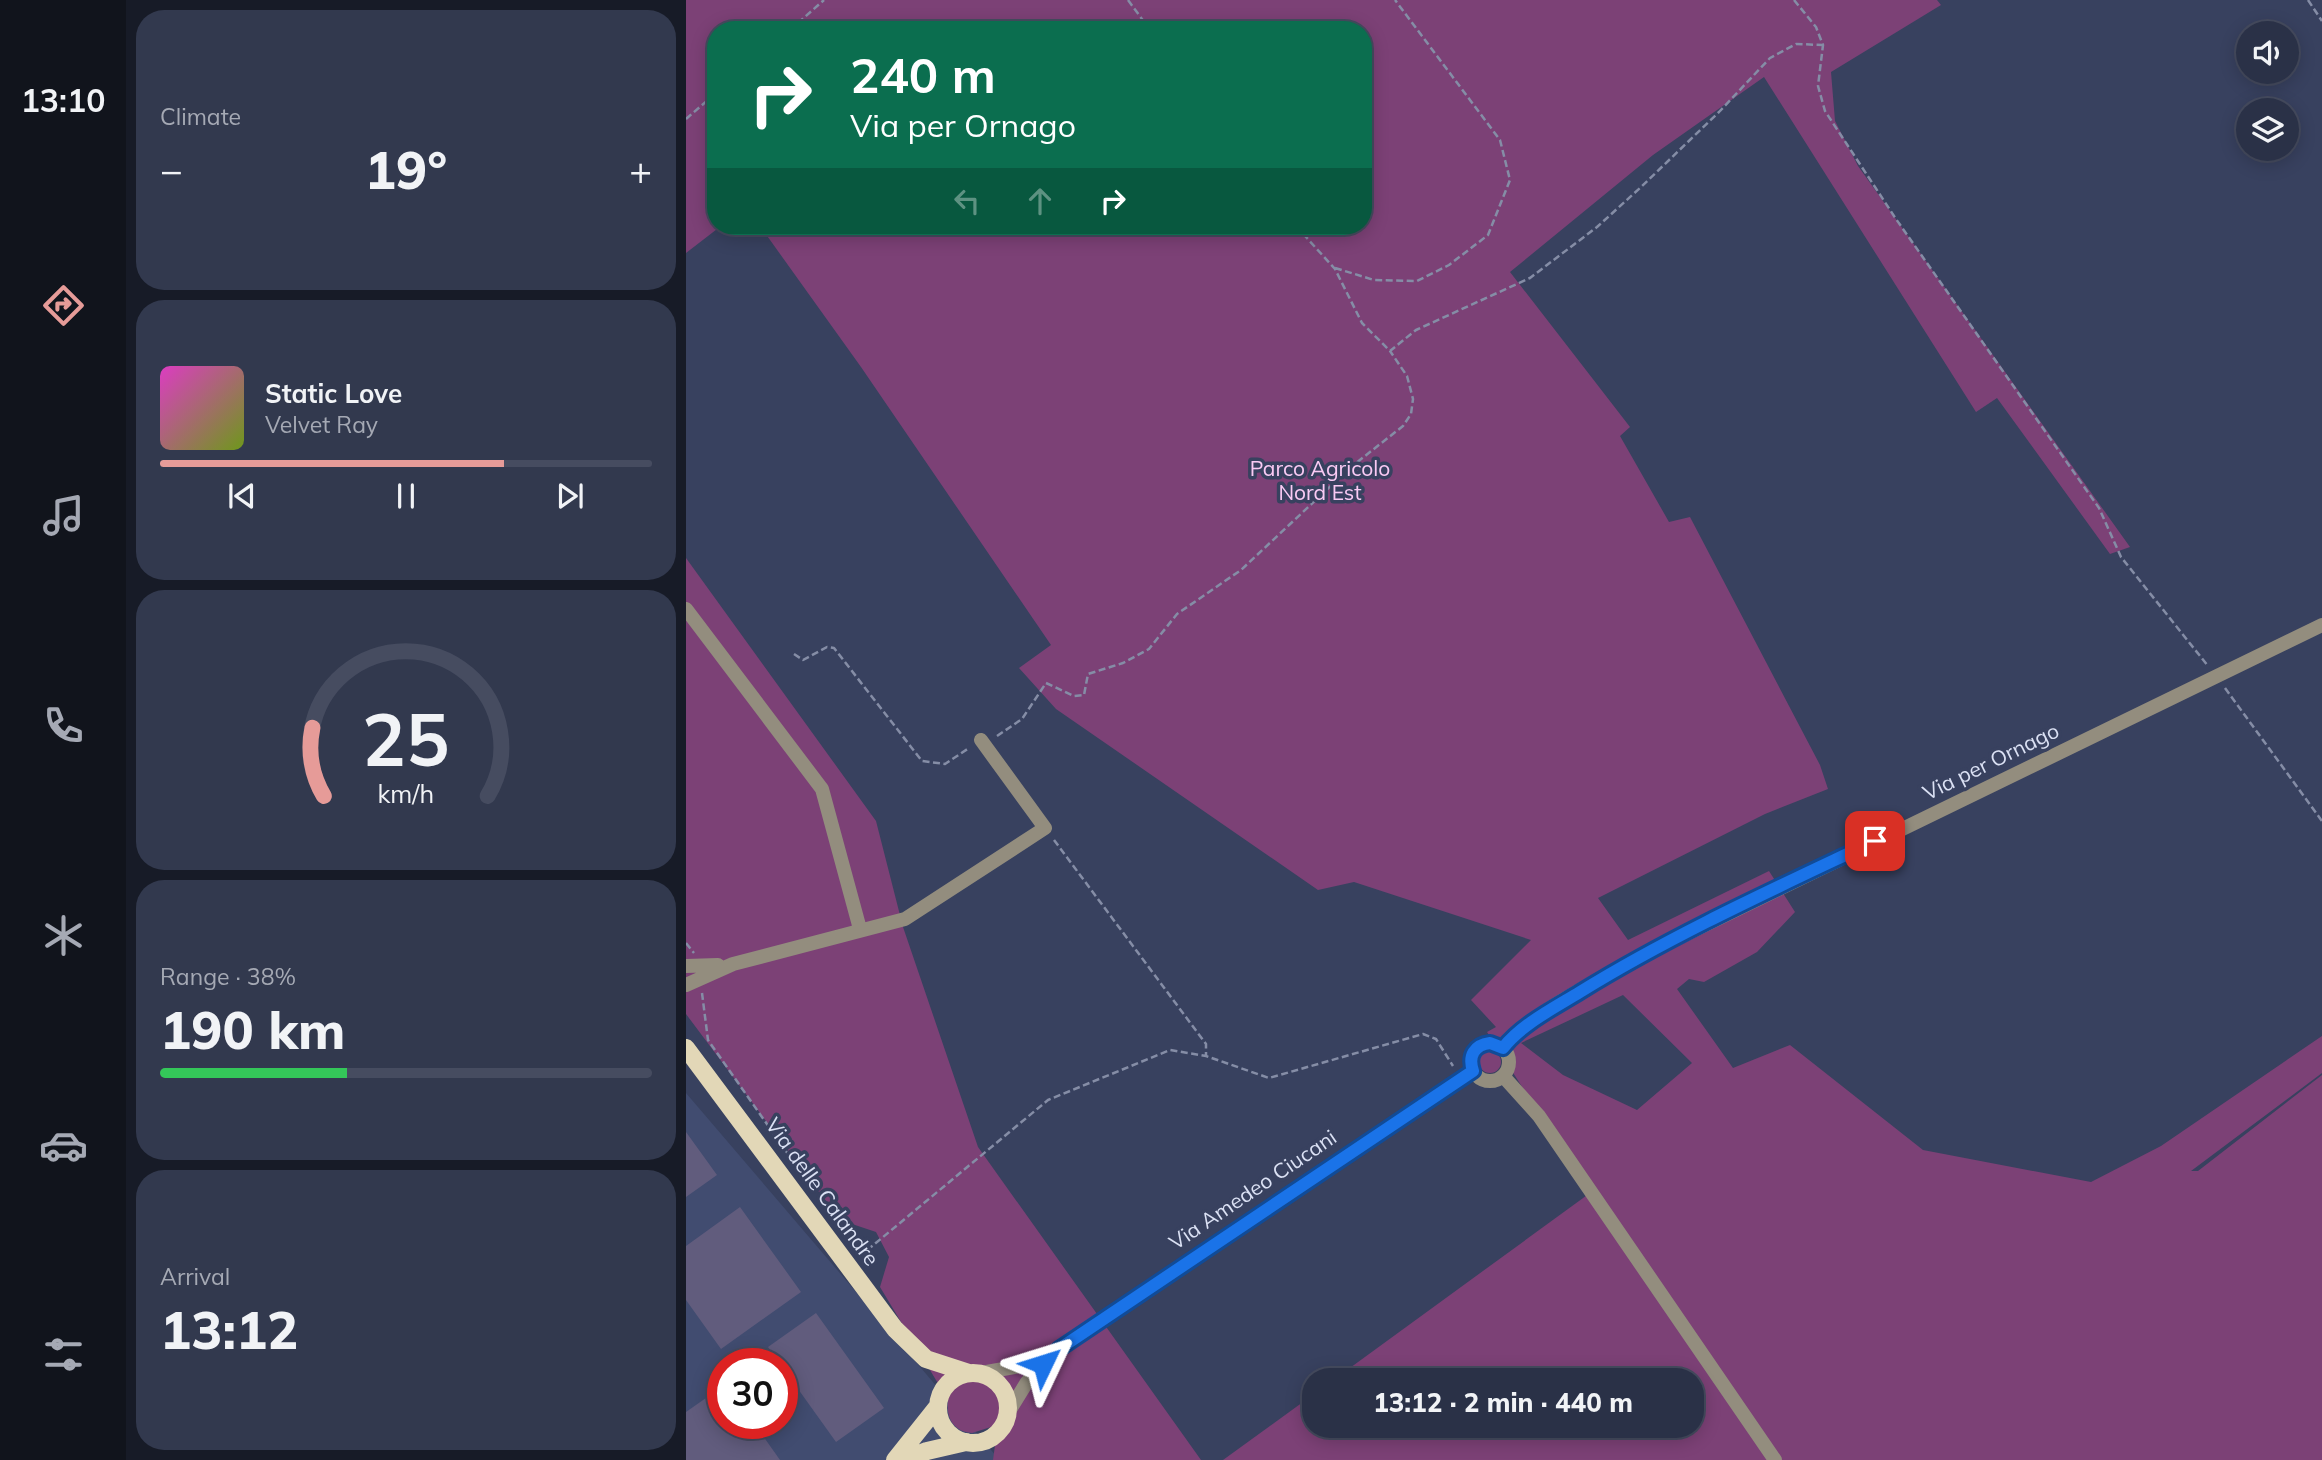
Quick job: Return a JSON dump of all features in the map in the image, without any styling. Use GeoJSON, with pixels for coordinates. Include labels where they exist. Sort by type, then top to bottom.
{"type":"FeatureCollection","features":[{"type":"Feature","properties":{"kind":"main road","name":"Via delle Calandre"},"geometry":{"type":"LineString","coordinates":[[686,1037],[691,1052],[885,1317],[933,1362],[975,1373]]}},
{"type":"Feature","properties":{"kind":"main road","name":"Via delle Calandre"},"geometry":{"type":"LineString","coordinates":[[917,1349],[932,1379],[938,1404]]}},
{"type":"Feature","properties":{"kind":"main road","name":"Via Amedeo Ciucani"},"geometry":{"type":"LineString","coordinates":[[895,1460],[938,1404],[949,1382],[975,1373]]}},
{"type":"Feature","properties":{"kind":"main road"},"geometry":{"type":"LineString","coordinates":[[975,1373],[995,1379],[1007,1398],[1008,1413]]}},
{"type":"Feature","properties":{"kind":"main road"},"geometry":{"type":"LineString","coordinates":[[938,1404],[944,1428],[952,1436],[966,1442]]}},
{"type":"Feature","properties":{"kind":"main road","name":"Via Amedeo Ciucani"},"geometry":{"type":"LineString","coordinates":[[904,1460],[927,1451],[966,1442],[981,1442],[995,1436],[1005,1424],[1008,1413]]}},
{"type":"Feature","properties":{"kind":"street"},"geometry":{"type":"LineString","coordinates":[[686,609],[822,789],[860,929]]}},
{"type":"Feature","properties":{"kind":"street","name":"Via per Ornago"},"geometry":{"type":"LineString","coordinates":[[1503,1048],[1510,1039],[1550,1011],[1629,962],[2322,625]]}},
{"type":"Feature","properties":{"kind":"street"},"geometry":{"type":"LineString","coordinates":[[686,985],[695,970],[733,964],[905,919],[1045,828],[983,742]]}},
{"type":"Feature","properties":{"kind":"street"},"geometry":{"type":"LineString","coordinates":[[1490,1043],[1503,1048],[1508,1063],[1503,1076],[1488,1081],[1467,1074],[1471,1057],[1478,1047],[1490,1043]]}},
{"type":"Feature","properties":{"kind":"street","name":"Via Amedeo Ciucani"},"geometry":{"type":"LineString","coordinates":[[975,1373],[1017,1367],[1059,1349],[1467,1074]]}},
{"type":"Feature","properties":{"kind":"street"},"geometry":{"type":"LineString","coordinates":[[1503,1076],[1539,1116],[1775,1460]]}},
{"type":"Feature","properties":{"kind":"street","name":"Via Amedeo Ciucani"},"geometry":{"type":"LineString","coordinates":[[1008,1413],[1027,1382],[1059,1349]]}},
{"type":"Feature","properties":{"kind":"path"},"geometry":{"type":"LineString","coordinates":[[800,21],[824,0]]}},
{"type":"Feature","properties":{"kind":"path"},"geometry":{"type":"LineString","coordinates":[[1128,0],[1143,21]]}},
{"type":"Feature","properties":{"kind":"path"},"geometry":{"type":"LineString","coordinates":[[1305,235],[1335,268],[1374,280],[1417,281],[1449,265],[1488,235],[1510,180],[1500,140],[1395,0]]}},
{"type":"Feature","properties":{"kind":"path"},"geometry":{"type":"LineString","coordinates":[[1794,0],[1816,27],[1823,45],[1818,86],[1825,111],[1903,230],[2099,508],[2121,557],[2217,677],[2322,821]]}},
{"type":"Feature","properties":{"kind":"path"},"geometry":{"type":"LineString","coordinates":[[2308,0],[2322,21]]}},
{"type":"Feature","properties":{"kind":"path"},"geometry":{"type":"LineString","coordinates":[[1390,351],[1416,330],[1530,278],[1597,227],[1640,188],[1719,112],[1770,58],[1796,44],[1823,45]]}},
{"type":"Feature","properties":{"kind":"path"},"geometry":{"type":"LineString","coordinates":[[686,119],[707,101]]}},
{"type":"Feature","properties":{"kind":"path"},"geometry":{"type":"LineString","coordinates":[[794,654],[803,660],[827,647],[834,648],[922,761],[945,765],[1022,719],[1046,683],[1074,695],[1084,695],[1088,674],[1123,663],[1149,649],[1177,614],[1241,570],[1351,467],[1403,426],[1411,414],[1413,399],[1406,376],[1390,351],[1362,323],[1335,269],[1305,235]]}},
{"type":"Feature","properties":{"kind":"path"},"geometry":{"type":"LineString","coordinates":[[1045,828],[1206,1044],[1206,1056]]}},
{"type":"Feature","properties":{"kind":"path"},"geometry":{"type":"LineString","coordinates":[[686,943],[695,970],[708,1040],[812,1188]]}},
{"type":"Feature","properties":{"kind":"path"},"geometry":{"type":"LineString","coordinates":[[848,1265],[1048,1100],[1170,1050],[1206,1056],[1269,1078],[1423,1034],[1436,1039],[1467,1074]]}},
{"type":"Feature","properties":{"kind":"shaded area"},"geometry":{"type":"Polygon","coordinates":[[[686,1093],[999,1460],[686,1460],[686,1093]]]}},
{"type":"Feature","properties":{"kind":"green space","name":"Parco Agricolo Nord Est"},"geometry":{"type":"Polygon","coordinates":[[[686,0],[1937,0],[1941,5],[1831,72],[1835,121],[1858,166],[2130,547],[2110,554],[1997,398],[1976,412],[1764,77],[1653,155],[1510,272],[1630,427],[1620,436],[1669,522],[1690,517],[1820,765],[1828,789],[1765,814],[1598,898],[1628,940],[1769,871],[1795,912],[1757,952],[1704,982],[1689,979],[1677,989],[1733,1068],[1790,1045],[1923,1150],[2091,1182],[2161,1146],[2322,1036],[2322,1073],[2191,1171],[2198,1171],[2322,1075],[2322,1460],[1223,1460],[1302,1403],[1302,1438],[1704,1438],[1704,1368],[1350,1368],[1590,1193],[1487,1032],[1496,1027],[1471,1000],[1531,940],[1354,882],[1318,890],[1056,709],[1019,668],[1051,645],[861,367],[766,235],[1372,235],[1372,21],[707,21],[707,235],[709,235],[686,253],[686,0]],[[1623,995],[1521,1043],[1563,1075],[1637,1110],[1692,1063],[1623,995]]]}},
{"type":"Feature","properties":{"kind":"green space"},"geometry":{"type":"Polygon","coordinates":[[[686,558],[876,821],[903,927],[978,1147],[1201,1460],[993,1460],[996,1438],[991,1427],[972,1433],[960,1430],[952,1422],[948,1412],[948,1400],[880,1287],[889,1257],[876,1232],[840,1220],[686,1014],[686,558]]]}},
{"type":"Feature","properties":{"kind":"green space"},"geometry":{"type":"Polygon","coordinates":[[[1490,1051],[1498,1054],[1501,1062],[1498,1070],[1490,1073],[1482,1070],[1479,1062],[1482,1054],[1490,1051]]]}},
{"type":"Feature","properties":{"kind":"building"},"geometry":{"type":"Polygon","coordinates":[[[686,1132],[717,1175],[686,1197],[686,1132]]]}},
{"type":"Feature","properties":{"kind":"building"},"geometry":{"type":"Polygon","coordinates":[[[740,1207],[801,1292],[720,1348],[686,1300],[686,1246],[740,1207]]]}},
{"type":"Feature","properties":{"kind":"building"},"geometry":{"type":"Polygon","coordinates":[[[816,1313],[884,1408],[836,1442],[798,1389],[798,1348],[768,1347],[816,1313]]]}},
{"type":"Feature","properties":{"kind":"building"},"geometry":{"type":"Polygon","coordinates":[[[707,1397],[707,1439],[765,1439],[780,1460],[686,1460],[686,1412],[707,1397]]]}},
{"type":"Feature","properties":{"kind":"route"},"geometry":{"type":"LineString","coordinates":[[1043,1364],[1059,1349],[1460,1077],[1473,1071],[1471,1057],[1478,1047],[1490,1043],[1503,1048],[1510,1039],[1550,1011],[1629,962],[1875,841]]}}]}
